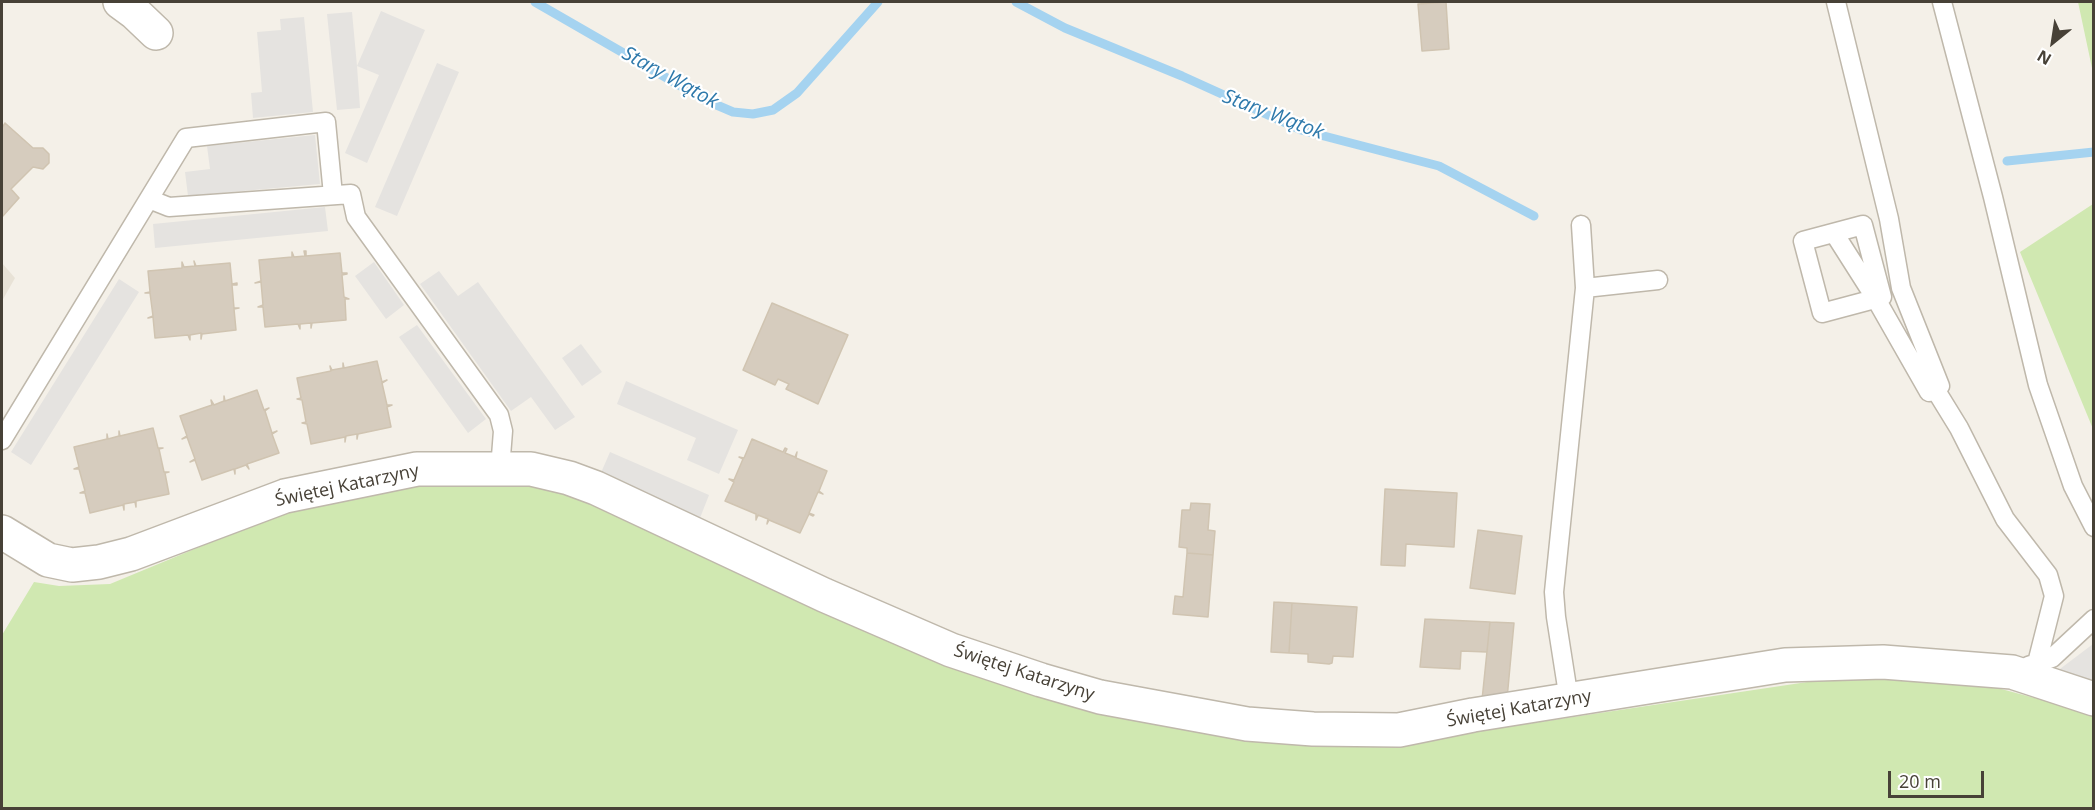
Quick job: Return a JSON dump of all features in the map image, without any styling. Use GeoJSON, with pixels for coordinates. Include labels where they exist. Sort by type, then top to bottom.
{"type":"FeatureCollection","features":[{"type":"Feature","properties":{"kind":"street"},"geometry":{"type":"LineString","coordinates":[[120,2],[135,12],[156,33]]}},
{"type":"Feature","properties":{"kind":"street","name":"Świętej Katarzyny"},"geometry":{"type":"LineString","coordinates":[[2,532],[48,560],[72,565],[99,562],[131,554],[285,496],[417,469],[531,470],[569,478],[596,488],[824,595],[951,650],[1041,681],[1100,697],[1247,723],[1313,729],[1399,730],[1473,715],[1785,664],[1883,662],[2025,668],[2094,699]]}},
{"type":"Feature","properties":{"kind":"lane"},"geometry":{"type":"LineString","coordinates":[[1834,233],[1876,299],[1929,392],[1940,386],[1901,288],[1889,219],[1836,2]]}},
{"type":"Feature","properties":{"kind":"lane"},"geometry":{"type":"LineString","coordinates":[[1942,2],[1993,197],[2038,386],[2073,486],[2094,527]]}},
{"type":"Feature","properties":{"kind":"lane"},"geometry":{"type":"LineString","coordinates":[[2,441],[186,138],[326,122],[333,195]]}},
{"type":"Feature","properties":{"kind":"lane"},"geometry":{"type":"LineString","coordinates":[[149,199],[169,207],[351,194],[356,217],[499,415],[503,431],[500,469]]}},
{"type":"Feature","properties":{"kind":"lane"},"geometry":{"type":"LineString","coordinates":[[1569,700],[1554,592],[1585,288],[1581,225]]}},
{"type":"Feature","properties":{"kind":"lane"},"geometry":{"type":"LineString","coordinates":[[1863,225],[1882,297],[1876,299],[1822,314],[1803,241],[1863,225]]}},
{"type":"Feature","properties":{"kind":"lane"},"geometry":{"type":"LineString","coordinates":[[1585,288],[1658,280]]}},
{"type":"Feature","properties":{"kind":"lane"},"geometry":{"type":"LineString","coordinates":[[1935,389],[1959,428],[2004,519],[2048,575],[2054,596],[2025,668]]}},
{"type":"Feature","properties":{"kind":"lane"},"geometry":{"type":"LineString","coordinates":[[2025,668],[2052,658],[2094,619]]}},
{"type":"Feature","properties":{"kind":"shaded area"},"geometry":{"type":"Polygon","coordinates":[[[381,11],[425,30],[367,163],[345,153],[379,75],[357,66],[381,11]]]}},
{"type":"Feature","properties":{"kind":"shaded area"},"geometry":{"type":"Polygon","coordinates":[[[352,12],[360,108],[337,110],[327,14],[352,12]]]}},
{"type":"Feature","properties":{"kind":"shaded area"},"geometry":{"type":"Polygon","coordinates":[[[304,17],[313,112],[253,118],[251,93],[262,92],[257,32],[281,30],[280,19],[304,17]]]}},
{"type":"Feature","properties":{"kind":"shaded area"},"geometry":{"type":"Polygon","coordinates":[[[437,63],[459,72],[397,216],[375,207],[437,63]]]}},
{"type":"Feature","properties":{"kind":"shaded area"},"geometry":{"type":"Polygon","coordinates":[[[315,135],[320,184],[188,196],[185,172],[210,169],[207,146],[315,135]]]}},
{"type":"Feature","properties":{"kind":"shaded area"},"geometry":{"type":"Polygon","coordinates":[[[325,207],[328,231],[155,248],[153,224],[325,207]]]}},
{"type":"Feature","properties":{"kind":"shaded area"},"geometry":{"type":"Polygon","coordinates":[[[374,262],[404,305],[386,319],[355,276],[374,262]]]}},
{"type":"Feature","properties":{"kind":"shaded area"},"geometry":{"type":"Polygon","coordinates":[[[2,263],[15,278],[2,301],[2,263]]]}},
{"type":"Feature","properties":{"kind":"shaded area"},"geometry":{"type":"Polygon","coordinates":[[[439,271],[458,296],[478,282],[575,417],[555,430],[531,397],[511,411],[420,284],[439,271]]]}},
{"type":"Feature","properties":{"kind":"shaded area"},"geometry":{"type":"Polygon","coordinates":[[[119,279],[139,292],[31,465],[11,452],[119,279]]]}},
{"type":"Feature","properties":{"kind":"shaded area"},"geometry":{"type":"Polygon","coordinates":[[[417,325],[486,419],[468,433],[399,337],[417,325]]]}},
{"type":"Feature","properties":{"kind":"shaded area"},"geometry":{"type":"Polygon","coordinates":[[[581,344],[602,372],[582,386],[562,358],[581,344]]]}},
{"type":"Feature","properties":{"kind":"shaded area"},"geometry":{"type":"Polygon","coordinates":[[[626,381],[738,430],[719,474],[687,460],[696,438],[617,404],[626,381]]]}},
{"type":"Feature","properties":{"kind":"shaded area"},"geometry":{"type":"Polygon","coordinates":[[[610,452],[709,495],[700,518],[600,475],[610,452]]]}},
{"type":"Feature","properties":{"kind":"shaded area"},"geometry":{"type":"Polygon","coordinates":[[[2093,644],[2093,690],[2052,675],[2093,644]]]}},
{"type":"Feature","properties":{"kind":"green space"},"geometry":{"type":"Polygon","coordinates":[[[2078,2],[2093,2],[2093,69],[2092,68],[2078,2]]]}},
{"type":"Feature","properties":{"kind":"green space"},"geometry":{"type":"Polygon","coordinates":[[[2093,204],[2093,429],[2020,252],[2093,204]]]}},
{"type":"Feature","properties":{"kind":"green space"},"geometry":{"type":"Polygon","coordinates":[[[439,480],[552,486],[958,666],[1399,743],[1814,681],[1906,675],[1979,683],[2094,714],[2093,808],[2,808],[2,635],[34,582],[59,586],[110,584],[296,507],[439,480]]]}},
{"type":"Feature","properties":{"kind":"building"},"geometry":{"type":"Polygon","coordinates":[[[1446,2],[1449,49],[1422,51],[1418,4],[1446,2]]]}},
{"type":"Feature","properties":{"kind":"building"},"geometry":{"type":"Polygon","coordinates":[[[5,123],[33,148],[43,148],[49,154],[49,163],[43,169],[33,167],[11,189],[19,198],[2,217],[2,128],[5,123]]]}},
{"type":"Feature","properties":{"kind":"building"},"geometry":{"type":"Polygon","coordinates":[[[304,251],[306,251],[306,256],[340,253],[342,273],[347,273],[342,275],[344,297],[349,299],[345,299],[346,320],[312,323],[311,328],[311,323],[300,324],[300,329],[298,324],[265,327],[263,307],[258,307],[263,305],[261,282],[255,283],[261,281],[259,260],[292,257],[292,252],[294,257],[305,256],[304,251]]]}},
{"type":"Feature","properties":{"kind":"building"},"geometry":{"type":"Polygon","coordinates":[[[194,261],[196,266],[230,263],[232,284],[237,283],[237,285],[232,285],[234,308],[239,308],[234,309],[236,330],[202,334],[201,339],[201,333],[190,335],[190,340],[188,335],[155,338],[153,317],[148,318],[153,316],[150,293],[145,293],[150,292],[148,271],[182,268],[182,262],[184,267],[195,266],[194,261]]]}},
{"type":"Feature","properties":{"kind":"building"},"geometry":{"type":"Polygon","coordinates":[[[772,303],[848,335],[818,404],[786,389],[789,384],[778,379],[775,385],[743,370],[772,303]]]}},
{"type":"Feature","properties":{"kind":"building"},"geometry":{"type":"Polygon","coordinates":[[[377,361],[382,382],[387,380],[382,383],[387,405],[392,405],[387,407],[391,427],[358,434],[357,439],[357,434],[346,436],[345,442],[345,437],[311,444],[307,424],[302,423],[306,422],[302,400],[297,399],[301,398],[297,378],[331,371],[330,366],[332,370],[343,368],[343,363],[344,368],[377,361]]]}},
{"type":"Feature","properties":{"kind":"building"},"geometry":{"type":"Polygon","coordinates":[[[257,390],[264,410],[269,408],[265,411],[272,433],[277,431],[272,434],[279,453],[247,464],[249,469],[246,465],[235,469],[235,474],[234,469],[202,480],[195,460],[190,462],[195,459],[187,437],[182,439],[187,436],[180,416],[212,405],[211,400],[214,405],[224,401],[224,396],[225,401],[257,390]]]}},
{"type":"Feature","properties":{"kind":"building"},"geometry":{"type":"Polygon","coordinates":[[[153,428],[158,448],[163,448],[159,449],[164,472],[169,472],[165,473],[169,494],[136,501],[136,507],[135,502],[124,504],[124,510],[123,505],[90,513],[85,493],[80,493],[85,491],[79,469],[74,469],[79,467],[74,447],[107,439],[107,434],[108,439],[119,436],[119,431],[120,436],[153,428]]]}},
{"type":"Feature","properties":{"kind":"building"},"geometry":{"type":"Polygon","coordinates":[[[752,439],[783,452],[785,448],[787,449],[785,453],[795,457],[797,452],[796,458],[827,471],[819,491],[823,494],[818,492],[809,513],[814,515],[809,514],[800,533],[769,520],[767,524],[768,519],[758,515],[756,520],[756,514],[725,501],[734,482],[729,479],[734,480],[743,459],[739,457],[744,458],[752,439]]]}},
{"type":"Feature","properties":{"kind":"building"},"geometry":{"type":"Polygon","coordinates":[[[1385,489],[1457,493],[1454,547],[1406,544],[1405,566],[1381,565],[1385,489]]]}},
{"type":"Feature","properties":{"kind":"building"},"geometry":{"type":"Polygon","coordinates":[[[1191,503],[1210,504],[1208,530],[1215,531],[1213,555],[1187,553],[1187,548],[1179,547],[1182,510],[1190,510],[1191,503]]]}},
{"type":"Feature","properties":{"kind":"building"},"geometry":{"type":"Polygon","coordinates":[[[1478,530],[1522,536],[1515,594],[1470,588],[1478,530]]]}},
{"type":"Feature","properties":{"kind":"building"},"geometry":{"type":"Polygon","coordinates":[[[1187,553],[1213,555],[1208,617],[1173,614],[1175,596],[1183,597],[1187,553]]]}},
{"type":"Feature","properties":{"kind":"building"},"geometry":{"type":"Polygon","coordinates":[[[1274,602],[1292,603],[1289,653],[1271,652],[1274,602]]]}},
{"type":"Feature","properties":{"kind":"building"},"geometry":{"type":"Polygon","coordinates":[[[1292,603],[1357,607],[1353,657],[1333,656],[1332,663],[1329,664],[1308,662],[1308,654],[1289,653],[1292,603]]]}},
{"type":"Feature","properties":{"kind":"building"},"geometry":{"type":"Polygon","coordinates":[[[1425,619],[1490,622],[1487,652],[1461,651],[1460,669],[1420,667],[1425,619]]]}},
{"type":"Feature","properties":{"kind":"building"},"geometry":{"type":"Polygon","coordinates":[[[1490,622],[1514,623],[1507,699],[1482,700],[1490,622]]]}},
{"type":"Feature","properties":{"kind":"waterway","name":"Stary Wątok"},"geometry":{"type":"LineString","coordinates":[[535,2],[705,100],[733,112],[753,114],[773,110],[797,93],[878,2]]}},
{"type":"Feature","properties":{"kind":"waterway","name":"Stary Wątok"},"geometry":{"type":"LineString","coordinates":[[1016,2],[1065,28],[1182,76],[1301,130],[1439,166],[1534,216]]}},
{"type":"Feature","properties":{"kind":"waterway","name":"Stary Wątok"},"geometry":{"type":"LineString","coordinates":[[2007,161],[2094,152]]}}]}
